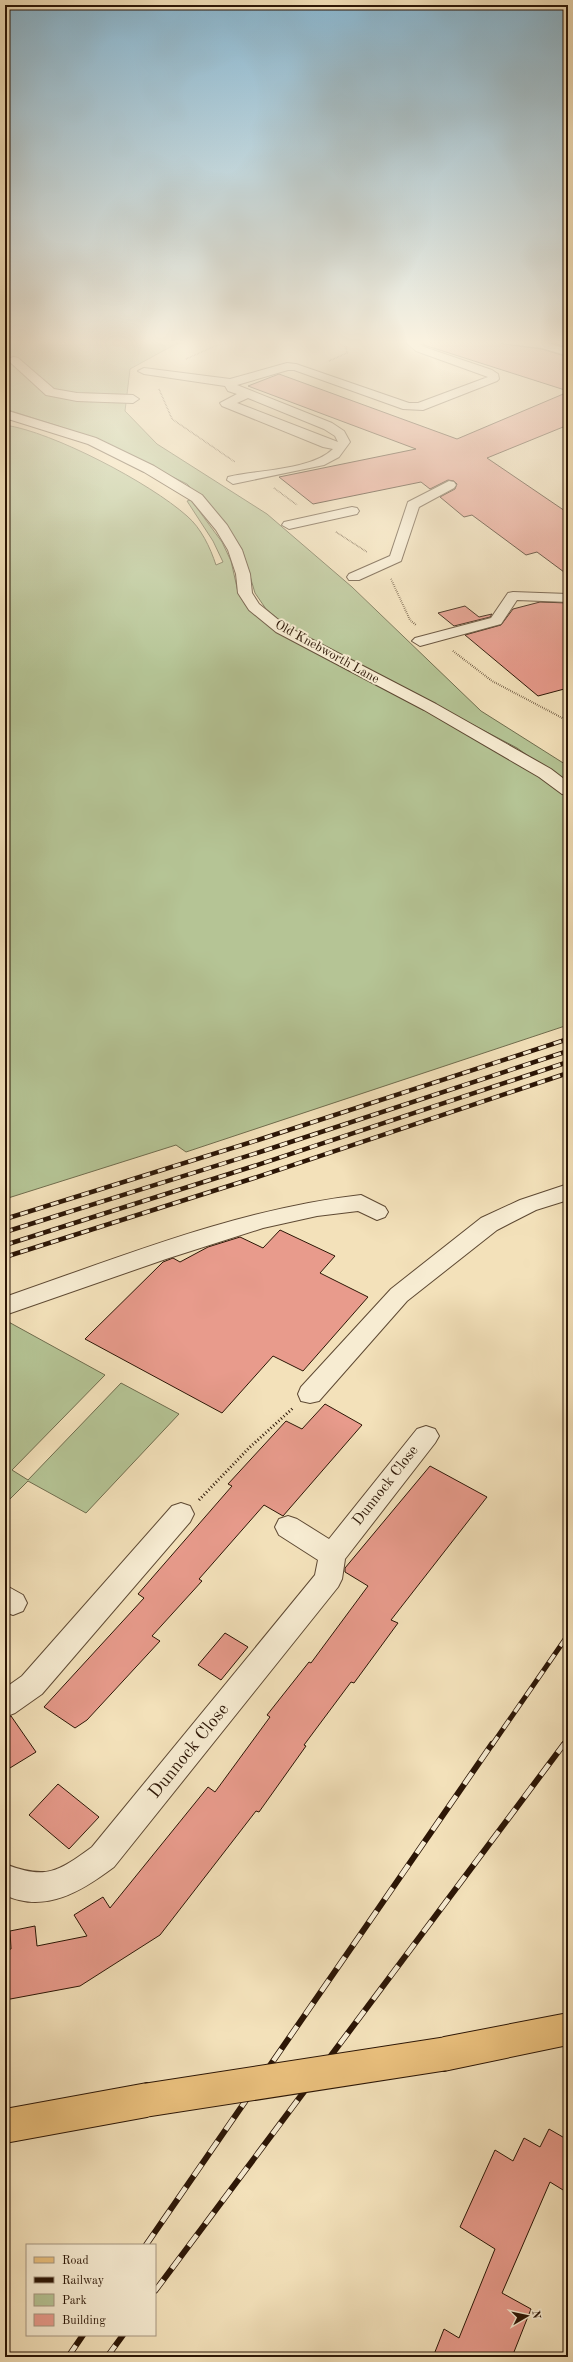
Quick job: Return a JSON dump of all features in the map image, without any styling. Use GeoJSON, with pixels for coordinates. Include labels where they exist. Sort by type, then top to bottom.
{"type":"FeatureCollection","features":[{"type":"Feature","properties":{"kind":"main road"},"geometry":{"type":"LineString","coordinates":[[5,2126],[147,2100],[444,2054],[568,2029]]}},
{"type":"Feature","properties":{"kind":"street","name":"Old Knebworth Lane"},"geometry":{"type":"LineString","coordinates":[[111,450],[149,469],[197,498],[222,528],[235,550],[243,574],[245,593],[254,607],[281,629],[430,707],[545,773],[568,790]]}},
{"type":"Feature","properties":{"kind":"street"},"geometry":{"type":"LineString","coordinates":[[233,480],[313,463],[331,457],[338,450]]}},
{"type":"Feature","properties":{"kind":"street"},"geometry":{"type":"LineString","coordinates":[[354,577],[396,558],[413,505],[449,485]]}},
{"type":"Feature","properties":{"kind":"street"},"geometry":{"type":"LineString","coordinates":[[289,525],[352,511]]}},
{"type":"Feature","properties":{"kind":"street"},"geometry":{"type":"LineString","coordinates":[[427,639],[496,621],[513,596],[568,598]]}},
{"type":"Feature","properties":{"kind":"street"},"geometry":{"type":"LineString","coordinates":[[310,1394],[398,1295],[489,1224],[528,1205],[568,1192]]}},
{"type":"Feature","properties":{"kind":"street"},"geometry":{"type":"LineString","coordinates":[[5,1306],[151,1255],[260,1221],[317,1208],[361,1203],[377,1212]]}},
{"type":"Feature","properties":{"kind":"street","name":"Dunnock Close"},"geometry":{"type":"LineString","coordinates":[[5,1879],[12,1884],[34,1890],[60,1886],[81,1874],[103,1857],[328,1579],[332,1555],[426,1436]]}},
{"type":"Feature","properties":{"kind":"street"},"geometry":{"type":"LineString","coordinates":[[5,1704],[37,1680],[181,1514]]}},
{"type":"Feature","properties":{"kind":"street"},"geometry":{"type":"LineString","coordinates":[[288,1527],[332,1555]]}},
{"type":"Feature","properties":{"kind":"path"},"geometry":{"type":"LineString","coordinates":[[219,450],[383,564],[410,620],[427,639],[492,681],[568,721]]}},
{"type":"Feature","properties":{"kind":"path"},"geometry":{"type":"LineString","coordinates":[[568,473],[566,475],[568,481]]}},
{"type":"Feature","properties":{"kind":"path"},"geometry":{"type":"LineString","coordinates":[[181,1514],[204,1496],[248,1448],[310,1394]]}},
{"type":"Feature","properties":{"kind":"green space"},"geometry":{"type":"Polygon","coordinates":[[[5,450],[78,450],[126,475],[171,503],[197,526],[211,551],[216,565],[223,562],[213,541],[187,501],[191,500],[222,542],[231,561],[238,592],[246,606],[276,631],[427,711],[543,778],[568,797],[568,1025],[186,1152],[176,1145],[5,1199],[5,450]]]}},
{"type":"Feature","properties":{"kind":"green space"},"geometry":{"type":"Polygon","coordinates":[[[118,450],[167,450],[267,514],[352,587],[481,711],[568,766],[568,784],[517,748],[289,628],[266,609],[255,593],[242,549],[219,516],[187,484],[118,450]]]}},
{"type":"Feature","properties":{"kind":"green space"},"geometry":{"type":"Polygon","coordinates":[[[5,1320],[105,1375],[12,1470],[28,1480],[121,1383],[179,1414],[86,1513],[28,1481],[5,1504],[5,1320]]]}},
{"type":"Feature","properties":{"kind":"building"},"geometry":{"type":"Polygon","coordinates":[[[410,450],[506,450],[487,458],[568,513],[568,575],[537,552],[526,555],[472,515],[464,517],[440,497],[455,489],[457,484],[454,481],[448,480],[430,489],[421,482],[313,504],[279,477],[410,450]]]}},
{"type":"Feature","properties":{"kind":"building"},"geometry":{"type":"Polygon","coordinates":[[[540,602],[568,603],[568,688],[538,696],[465,635],[501,625],[513,609],[540,602]]]}},
{"type":"Feature","properties":{"kind":"building"},"geometry":{"type":"Polygon","coordinates":[[[465,606],[479,617],[492,614],[490,617],[454,626],[438,613],[465,606]]]}},
{"type":"Feature","properties":{"kind":"building"},"geometry":{"type":"Polygon","coordinates":[[[280,1230],[335,1256],[320,1273],[368,1297],[303,1371],[273,1356],[222,1413],[85,1339],[163,1262],[173,1258],[180,1262],[208,1247],[240,1237],[263,1248],[280,1230]]]}},
{"type":"Feature","properties":{"kind":"building"},"geometry":{"type":"Polygon","coordinates":[[[325,1404],[362,1425],[283,1516],[264,1505],[199,1579],[202,1581],[152,1636],[160,1641],[87,1720],[75,1728],[44,1707],[144,1598],[138,1594],[232,1486],[228,1484],[286,1421],[302,1429],[325,1404]]]}},
{"type":"Feature","properties":{"kind":"building"},"geometry":{"type":"Polygon","coordinates":[[[430,1466],[487,1497],[391,1620],[398,1623],[354,1683],[351,1682],[304,1745],[306,1746],[259,1812],[256,1811],[160,1935],[80,1986],[5,2000],[5,1950],[11,1949],[10,1931],[35,1926],[37,1946],[87,1936],[74,1915],[103,1897],[110,1908],[208,1787],[215,1792],[270,1717],[267,1715],[309,1662],[311,1663],[368,1586],[345,1572],[345,1568],[430,1466]]]}},
{"type":"Feature","properties":{"kind":"building"},"geometry":{"type":"Polygon","coordinates":[[[225,1633],[248,1647],[221,1680],[198,1665],[225,1633]]]}},
{"type":"Feature","properties":{"kind":"building"},"geometry":{"type":"Polygon","coordinates":[[[11,1716],[36,1752],[5,1771],[5,1718],[11,1716]]]}},
{"type":"Feature","properties":{"kind":"building"},"geometry":{"type":"Polygon","coordinates":[[[58,1784],[99,1817],[69,1849],[29,1815],[58,1784]]]}},
{"type":"Feature","properties":{"kind":"building"},"geometry":{"type":"Polygon","coordinates":[[[549,2129],[568,2140],[568,2193],[550,2182],[502,2293],[531,2309],[512,2357],[433,2357],[444,2329],[459,2338],[495,2249],[460,2227],[495,2150],[513,2161],[524,2138],[540,2147],[549,2129]]]}},
{"type":"Feature","properties":{"kind":"railway"},"geometry":{"type":"LineString","coordinates":[[5,1219],[258,1140],[568,1039]]}},
{"type":"Feature","properties":{"kind":"railway"},"geometry":{"type":"LineString","coordinates":[[5,1232],[260,1152],[568,1051]]}},
{"type":"Feature","properties":{"kind":"railway"},"geometry":{"type":"LineString","coordinates":[[5,1245],[254,1166],[568,1062]]}},
{"type":"Feature","properties":{"kind":"railway"},"geometry":{"type":"LineString","coordinates":[[5,1257],[254,1178],[568,1073]]}},
{"type":"Feature","properties":{"kind":"railway"},"geometry":{"type":"LineString","coordinates":[[492,1745],[568,1635]]}},
{"type":"Feature","properties":{"kind":"railway"},"geometry":{"type":"LineString","coordinates":[[563,1745],[568,1739]]}},
{"type":"Feature","properties":{"kind":"railway"},"geometry":{"type":"LineString","coordinates":[[147,2244],[492,1744]]}},
{"type":"Feature","properties":{"kind":"railway"},"geometry":{"type":"LineString","coordinates":[[156,2290],[564,1744]]}},
{"type":"Feature","properties":{"kind":"railway"},"geometry":{"type":"LineString","coordinates":[[68,2357],[82,2336]]}},
{"type":"Feature","properties":{"kind":"railway"},"geometry":{"type":"LineString","coordinates":[[107,2357],[122,2336]]}}]}
